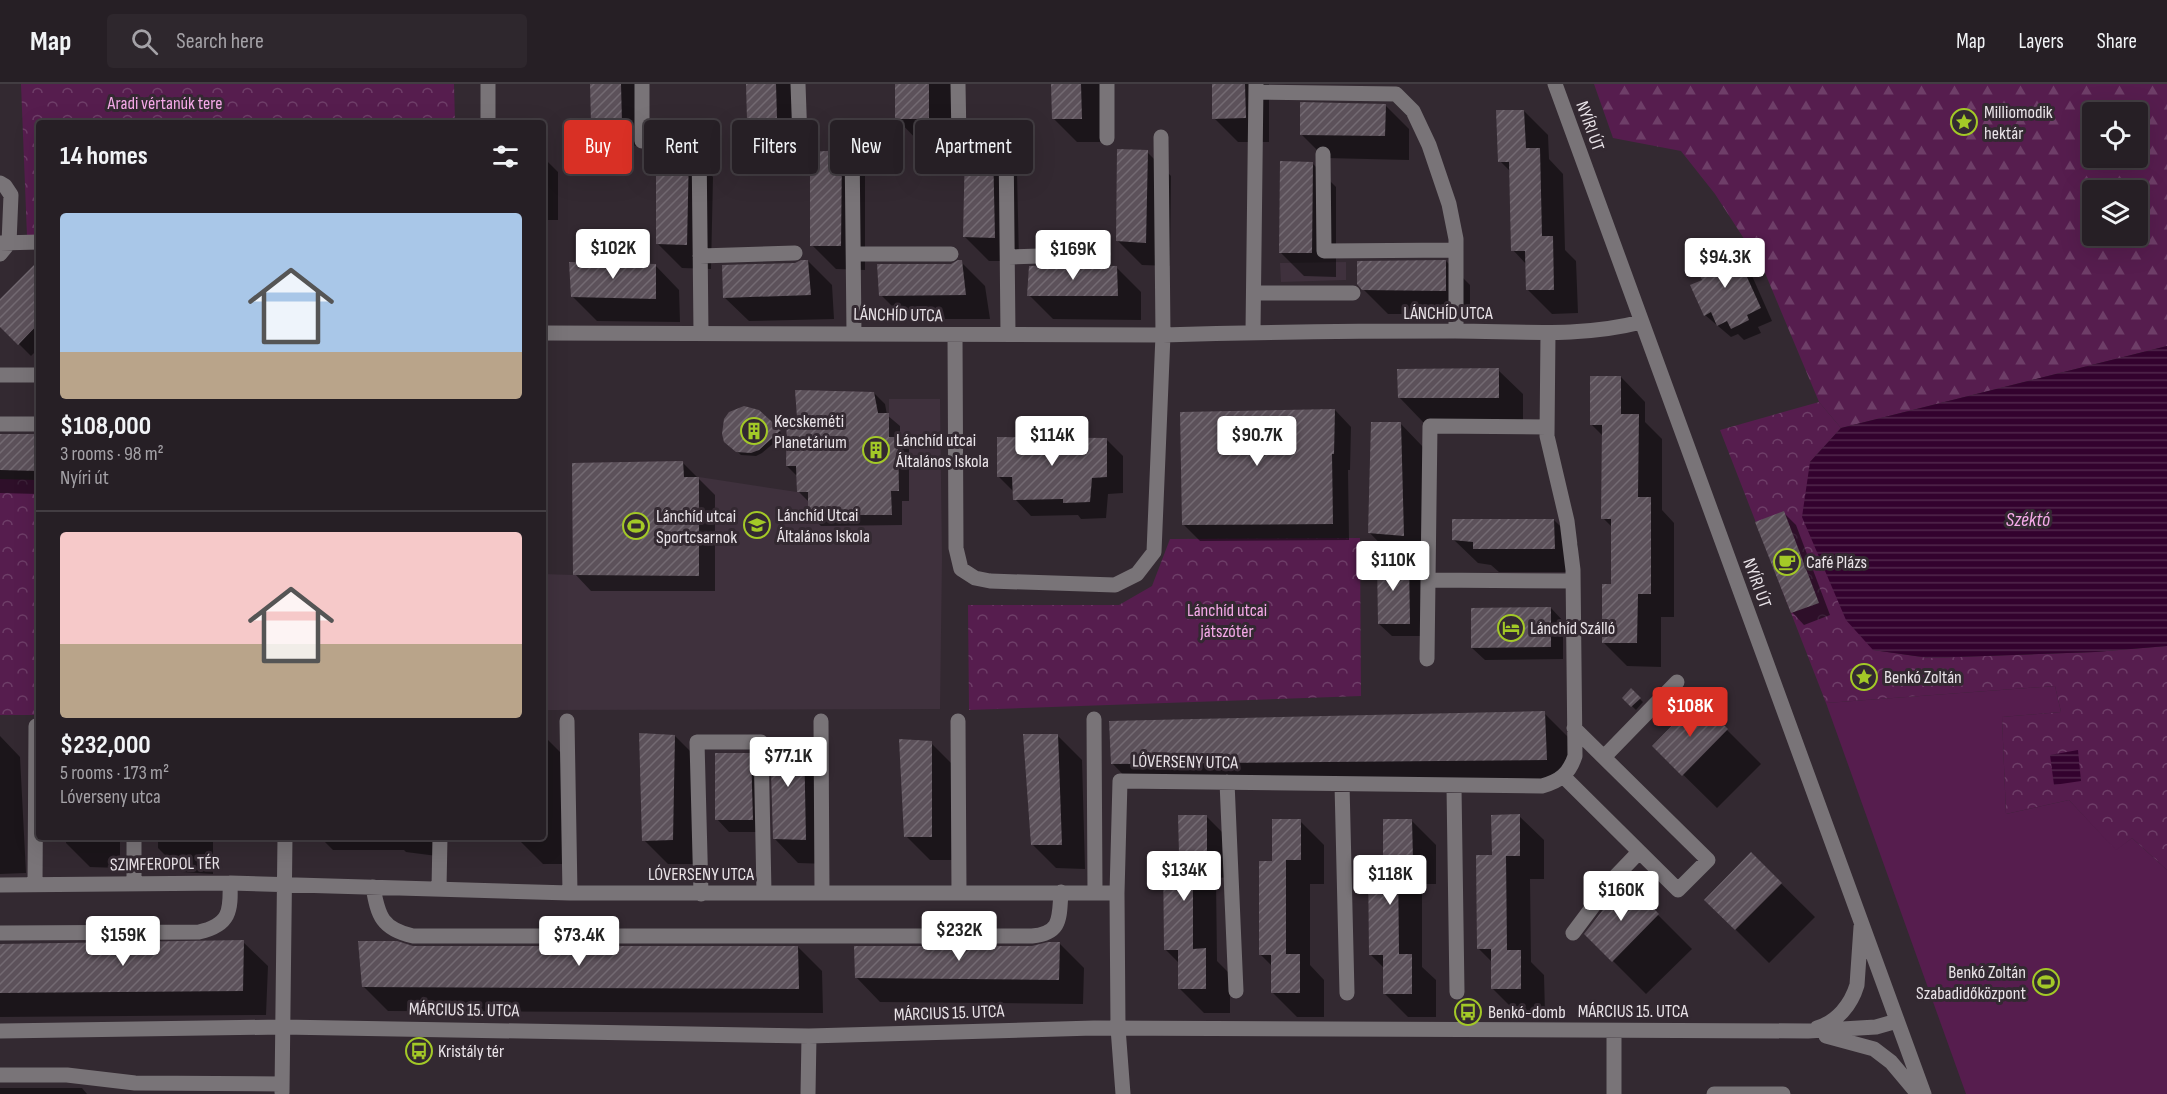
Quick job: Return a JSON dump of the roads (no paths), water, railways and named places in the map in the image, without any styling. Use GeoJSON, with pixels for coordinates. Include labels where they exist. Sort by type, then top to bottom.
{"type":"FeatureCollection","features":[{"type":"Feature","properties":{"kind":"street"},"geometry":{"type":"LineString","coordinates":[[488,84],[488,120]]}},
{"type":"Feature","properties":{"kind":"street"},"geometry":{"type":"LineString","coordinates":[[642,84],[642,141]]}},
{"type":"Feature","properties":{"kind":"street"},"geometry":{"type":"LineString","coordinates":[[798,84],[799,120]]}},
{"type":"Feature","properties":{"kind":"street"},"geometry":{"type":"LineString","coordinates":[[958,84],[959,120]]}},
{"type":"Feature","properties":{"kind":"street"},"geometry":{"type":"LineString","coordinates":[[1107,84],[1107,138]]}},
{"type":"Feature","properties":{"kind":"street","name":"NYÍRI ÚT"},"geometry":{"type":"LineString","coordinates":[[1555,84],[1924,1094]]}},
{"type":"Feature","properties":{"kind":"street"},"geometry":{"type":"LineString","coordinates":[[1253,332],[1256,88],[1332,89],[1396,94],[1413,111],[1429,145],[1449,204],[1456,250],[1456,331]]}},
{"type":"Feature","properties":{"kind":"street"},"geometry":{"type":"LineString","coordinates":[[955,335],[957,548],[961,569],[975,578],[990,581],[1115,585],[1137,574],[1154,552],[1163,335],[1161,137]]}},
{"type":"Feature","properties":{"kind":"street"},"geometry":{"type":"LineString","coordinates":[[1323,154],[1324,251],[1456,250]]}},
{"type":"Feature","properties":{"kind":"street"},"geometry":{"type":"LineString","coordinates":[[699,174],[701,333]]}},
{"type":"Feature","properties":{"kind":"street"},"geometry":{"type":"LineString","coordinates":[[853,174],[854,334]]}},
{"type":"Feature","properties":{"kind":"street"},"geometry":{"type":"LineString","coordinates":[[1007,174],[1008,334]]}},
{"type":"Feature","properties":{"kind":"street"},"geometry":{"type":"LineString","coordinates":[[0,183],[5,186],[10,195],[3,246],[36,242]]}},
{"type":"Feature","properties":{"kind":"street"},"geometry":{"type":"LineString","coordinates":[[700,255],[795,253]]}},
{"type":"Feature","properties":{"kind":"street"},"geometry":{"type":"LineString","coordinates":[[854,254],[951,254]]}},
{"type":"Feature","properties":{"kind":"street"},"geometry":{"type":"LineString","coordinates":[[1008,257],[1103,254]]}},
{"type":"Feature","properties":{"kind":"street"},"geometry":{"type":"LineString","coordinates":[[1254,293],[1353,293]]}},
{"type":"Feature","properties":{"kind":"street","name":"LÁNCHÍD UTCA"},"geometry":{"type":"LineString","coordinates":[[546,333],[1163,335],[1456,331],[1548,333],[1616,328],[1641,322]]}},
{"type":"Feature","properties":{"kind":"street"},"geometry":{"type":"LineString","coordinates":[[1548,333],[1546,427],[1567,521],[1573,581],[1574,728],[1575,756],[1571,767],[1563,777],[1678,890],[1708,860],[1574,728]]}},
{"type":"Feature","properties":{"kind":"street"},"geometry":{"type":"LineString","coordinates":[[0,375],[33,375]]}},
{"type":"Feature","properties":{"kind":"street"},"geometry":{"type":"LineString","coordinates":[[0,424],[36,424]]}},
{"type":"Feature","properties":{"kind":"street"},"geometry":{"type":"LineString","coordinates":[[1427,659],[1430,426],[1546,427]]}},
{"type":"Feature","properties":{"kind":"street"},"geometry":{"type":"LineString","coordinates":[[1428,580],[1573,581]]}},
{"type":"Feature","properties":{"kind":"street"},"geometry":{"type":"LineString","coordinates":[[1604,757],[1677,682]]}},
{"type":"Feature","properties":{"kind":"street"},"geometry":{"type":"LineString","coordinates":[[1094,719],[1095,893]]}},
{"type":"Feature","properties":{"kind":"street"},"geometry":{"type":"LineString","coordinates":[[567,721],[570,893]]}},
{"type":"Feature","properties":{"kind":"street"},"geometry":{"type":"LineString","coordinates":[[821,721],[822,893]]}},
{"type":"Feature","properties":{"kind":"street"},"geometry":{"type":"LineString","coordinates":[[958,722],[959,892]]}},
{"type":"Feature","properties":{"kind":"street"},"geometry":{"type":"LineString","coordinates":[[35,885],[36,726]]}},
{"type":"Feature","properties":{"kind":"street"},"geometry":{"type":"LineString","coordinates":[[700,894],[697,742],[761,742],[764,893]]}},
{"type":"Feature","properties":{"kind":"street","name":"LÓVERSENY UTCA"},"geometry":{"type":"LineString","coordinates":[[284,883],[570,893],[1117,893],[1120,781],[1454,787],[1542,786],[1554,783],[1563,777]]}},
{"type":"Feature","properties":{"kind":"street"},"geometry":{"type":"LineString","coordinates":[[1227,782],[1236,991]]}},
{"type":"Feature","properties":{"kind":"street"},"geometry":{"type":"LineString","coordinates":[[1342,784],[1347,993]]}},
{"type":"Feature","properties":{"kind":"street"},"geometry":{"type":"LineString","coordinates":[[1454,787],[1457,992]]}},
{"type":"Feature","properties":{"kind":"street"},"geometry":{"type":"LineString","coordinates":[[134,840],[134,884]]}},
{"type":"Feature","properties":{"kind":"street"},"geometry":{"type":"LineString","coordinates":[[0,1075],[67,1075],[135,1083],[282,1089],[285,840]]}},
{"type":"Feature","properties":{"kind":"street"},"geometry":{"type":"LineString","coordinates":[[439,888],[440,840]]}},
{"type":"Feature","properties":{"kind":"street"},"geometry":{"type":"LineString","coordinates":[[1573,933],[1615,877],[1640,852]]}},
{"type":"Feature","properties":{"kind":"street"},"geometry":{"type":"LineString","coordinates":[[0,933],[208,930],[216,926],[229,913],[230,883]]}},
{"type":"Feature","properties":{"kind":"street","name":"SZIMFEROPOL TÉR"},"geometry":{"type":"LineString","coordinates":[[0,885],[284,883]]}},
{"type":"Feature","properties":{"kind":"street"},"geometry":{"type":"LineString","coordinates":[[373,887],[377,912],[383,921],[391,928],[413,936],[1032,936],[1043,935],[1052,931],[1057,925],[1061,892]]}},
{"type":"Feature","properties":{"kind":"street"},"geometry":{"type":"LineString","coordinates":[[1117,893],[1118,1028],[1123,1094]]}},
{"type":"Feature","properties":{"kind":"street"},"geometry":{"type":"LineString","coordinates":[[1808,1031],[1823,1026],[1843,1012],[1855,993],[1861,921]]}},
{"type":"Feature","properties":{"kind":"street","name":"MÁRCIUS 15. UTCA"},"geometry":{"type":"LineString","coordinates":[[0,1031],[282,1026],[808,1036],[1118,1028],[1808,1031],[1876,1027],[1898,1021]]}},
{"type":"Feature","properties":{"kind":"street"},"geometry":{"type":"LineString","coordinates":[[1614,1031],[1614,1094]]}},
{"type":"Feature","properties":{"kind":"street"},"geometry":{"type":"LineString","coordinates":[[1808,1031],[1874,1049],[1891,1062],[1918,1094]]}},
{"type":"Feature","properties":{"kind":"street"},"geometry":{"type":"LineString","coordinates":[[808,1036],[808,1094]]}},
{"type":"Feature","properties":{"kind":"street"},"geometry":{"type":"LineString","coordinates":[[1714,1094],[1783,1094]]}},
{"type":"Feature","properties":{"kind":"water","name":"Széktó"},"geometry":{"type":"Polygon","coordinates":[[[2167,346],[2167,646],[2095,652],[1929,658],[1873,650],[1846,620],[1802,517],[1810,462],[1841,428],[2167,346]]]}},
{"type":"Feature","properties":{"kind":"water"},"geometry":{"type":"Polygon","coordinates":[[[2078,750],[2081,781],[2054,785],[2050,755],[2078,750]]]}},
{"type":"Feature","properties":{"kind":"place","name":"Milliomodik hektár"},"geometry":{"type":"Point","coordinates":[1964,122]}},
{"type":"Feature","properties":{"kind":"place","name":"Kecskeméti Planetárium"},"geometry":{"type":"Point","coordinates":[754,431]}},
{"type":"Feature","properties":{"kind":"place","name":"Lánchíd utcai Általános Iskola"},"geometry":{"type":"Point","coordinates":[876,450]}},
{"type":"Feature","properties":{"kind":"place","name":"Lánchíd Utcai Általános Iskola"},"geometry":{"type":"Point","coordinates":[757,525]}},
{"type":"Feature","properties":{"kind":"place","name":"Lánchíd utcai Sportcsarnok"},"geometry":{"type":"Point","coordinates":[636,526]}},
{"type":"Feature","properties":{"kind":"place","name":"Café Plázs"},"geometry":{"type":"Point","coordinates":[1787,562]}},
{"type":"Feature","properties":{"kind":"place","name":"Lánchíd Szálló"},"geometry":{"type":"Point","coordinates":[1511,628]}},
{"type":"Feature","properties":{"kind":"place","name":"Benkó Zoltán"},"geometry":{"type":"Point","coordinates":[1864,677]}},
{"type":"Feature","properties":{"kind":"place","name":"Benkó Zoltán Szabadidőközpont"},"geometry":{"type":"Point","coordinates":[2046,982]}},
{"type":"Feature","properties":{"kind":"place","name":"Benkó-domb"},"geometry":{"type":"Point","coordinates":[1468,1012]}},
{"type":"Feature","properties":{"kind":"place","name":"Kristály tér"},"geometry":{"type":"Point","coordinates":[419,1051]}},
{"type":"Feature","properties":{"kind":"park label","name":"Aradi vértanúk tere"},"geometry":{"type":"Point","coordinates":[165,103]}},
{"type":"Feature","properties":{"kind":"park label","name":"Lánchíd utcai játszótér"},"geometry":{"type":"Point","coordinates":[1227,620]}}]}
